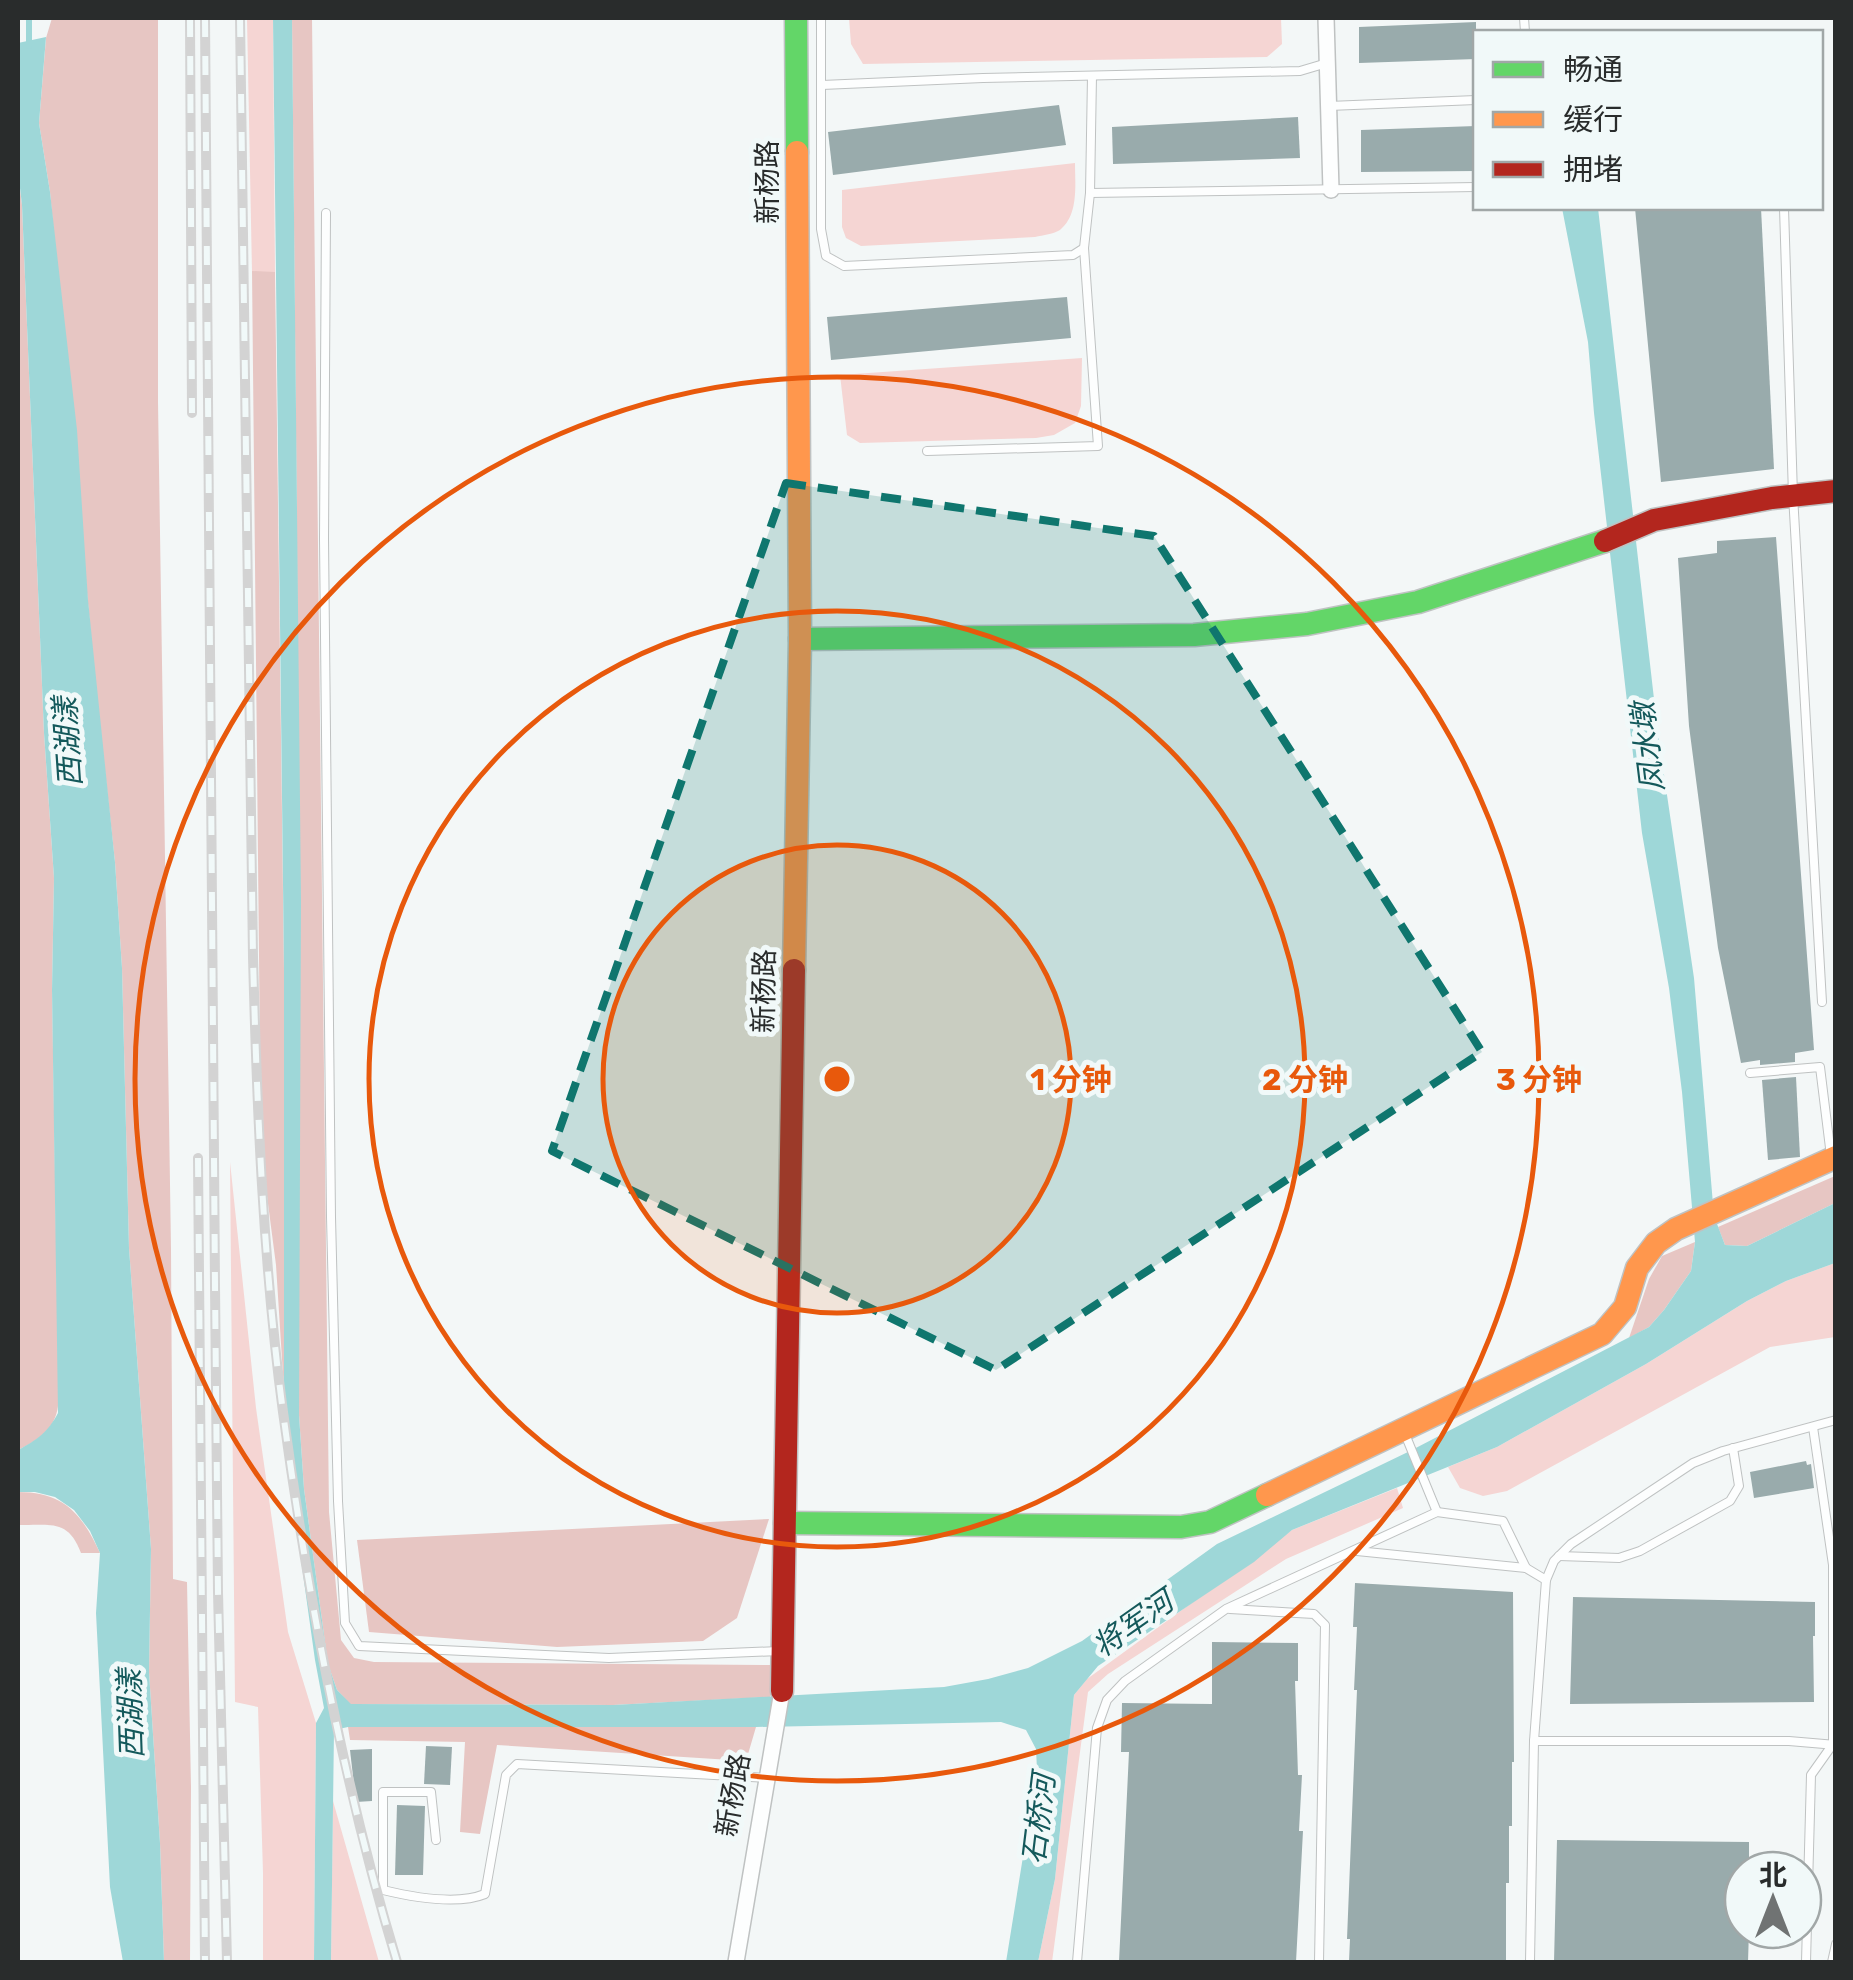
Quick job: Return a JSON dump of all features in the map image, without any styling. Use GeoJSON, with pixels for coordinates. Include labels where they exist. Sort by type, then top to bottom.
{"type":"FeatureCollection","features":[{"type":"Feature","properties":{"kind":"street","name":"新杨路"},"geometry":{"type":"LineString","coordinates":[[736,1962],[782,1691],[784,1651],[800,639],[796,18]]}},
{"type":"Feature","properties":{"kind":"street"},"geometry":{"type":"LineString","coordinates":[[1326,18],[1331,190]]}},
{"type":"Feature","properties":{"kind":"street"},"geometry":{"type":"LineString","coordinates":[[800,639],[1194,635],[1308,624],[1418,602],[1654,520],[1836,491]]}},
{"type":"Feature","properties":{"kind":"street"},"geometry":{"type":"LineString","coordinates":[[785,1523],[1181,1527],[1210,1522],[1602,1334],[1625,1306],[1637,1268],[1656,1243],[1736,1201],[1833,1158]]}},
{"type":"Feature","properties":{"kind":"lane"},"geometry":{"type":"LineString","coordinates":[[821,18],[821,229],[826,256],[844,266],[1072,255],[1084,248]]}},
{"type":"Feature","properties":{"kind":"lane"},"geometry":{"type":"LineString","coordinates":[[822,86],[1300,71],[1328,63]]}},
{"type":"Feature","properties":{"kind":"lane"},"geometry":{"type":"LineString","coordinates":[[927,451],[1098,446],[1084,248],[1090,193],[1092,76]]}},
{"type":"Feature","properties":{"kind":"lane"},"geometry":{"type":"LineString","coordinates":[[1328,106],[1473,100]]}},
{"type":"Feature","properties":{"kind":"lane"},"geometry":{"type":"LineString","coordinates":[[1090,193],[1473,187]]}},
{"type":"Feature","properties":{"kind":"lane"},"geometry":{"type":"LineString","coordinates":[[1784,210],[1793,495],[1822,1002]]}},
{"type":"Feature","properties":{"kind":"lane"},"geometry":{"type":"LineString","coordinates":[[326,213],[324,539],[331,1217],[345,1624],[358,1646],[370,1647],[610,1658],[784,1651]]}},
{"type":"Feature","properties":{"kind":"lane"},"geometry":{"type":"LineString","coordinates":[[1750,1073],[1820,1067],[1833,1158]]}},
{"type":"Feature","properties":{"kind":"lane"},"geometry":{"type":"LineString","coordinates":[[1530,1962],[1534,1741],[1546,1580],[1554,1561],[1571,1544],[1692,1463],[1836,1420]]}},
{"type":"Feature","properties":{"kind":"lane"},"geometry":{"type":"LineString","coordinates":[[1806,1962],[1811,1774],[1834,1744],[1833,1565],[1813,1426]]}},
{"type":"Feature","properties":{"kind":"lane"},"geometry":{"type":"LineString","coordinates":[[1403,1430],[1437,1512]]}},
{"type":"Feature","properties":{"kind":"lane"},"geometry":{"type":"LineString","coordinates":[[1559,1556],[1619,1558],[1640,1551],[1730,1501],[1739,1486],[1733,1448]]}},
{"type":"Feature","properties":{"kind":"lane"},"geometry":{"type":"LineString","coordinates":[[1077,1962],[1097,1728],[1107,1700],[1124,1681],[1226,1609],[1437,1512],[1503,1520],[1526,1568]]}},
{"type":"Feature","properties":{"kind":"lane"},"geometry":{"type":"LineString","coordinates":[[1352,1550],[1526,1568],[1546,1580]]}},
{"type":"Feature","properties":{"kind":"lane"},"geometry":{"type":"LineString","coordinates":[[1226,1609],[1314,1614],[1324,1625],[1319,1962]]}},
{"type":"Feature","properties":{"kind":"lane"},"geometry":{"type":"LineString","coordinates":[[1534,1741],[1834,1744]]}},
{"type":"Feature","properties":{"kind":"lane"},"geometry":{"type":"LineString","coordinates":[[436,1840],[430,1792],[383,1792],[383,1890],[471,1900],[486,1894],[506,1775],[518,1764],[767,1778]]}},
{"type":"Feature","properties":{"kind":"lane"},"geometry":{"type":"LineString","coordinates":[[1832,1962],[1836,1944]]}},
{"type":"Feature","properties":{"kind":"highlighted area"},"geometry":{"type":"Polygon","coordinates":[[[786,483],[1154,536],[1482,1052],[996,1370],[552,1151],[786,483]]]}},
{"type":"Feature","properties":{"kind":"shaded area"},"geometry":{"type":"Polygon","coordinates":[[[52,18],[158,18],[158,402],[173,1579],[187,1582],[190,1962],[164,1962],[149,1672],[151,1549],[129,1248],[122,968],[115,862],[50,192],[39,123],[46,38],[52,18]]]}},
{"type":"Feature","properties":{"kind":"shaded area"},"geometry":{"type":"Polygon","coordinates":[[[247,18],[273,18],[275,272],[252,272],[247,18]]]}},
{"type":"Feature","properties":{"kind":"shaded area"},"geometry":{"type":"Polygon","coordinates":[[[292,18],[312,18],[329,1512],[341,1640],[354,1658],[374,1662],[770,1665],[770,1697],[613,1705],[350,1704],[337,1690],[328,1664],[304,1489],[299,1415],[292,18]]]}},
{"type":"Feature","properties":{"kind":"shaded area"},"geometry":{"type":"Polygon","coordinates":[[[849,18],[1281,18],[1282,44],[1267,57],[863,64],[851,44],[849,18]]]}},
{"type":"Feature","properties":{"kind":"shaded area"},"geometry":{"type":"Polygon","coordinates":[[[1075,163],[1075,199],[1070,216],[1060,230],[1052,233],[861,246],[846,238],[842,227],[842,190],[1075,163]]]}},
{"type":"Feature","properties":{"kind":"shaded area"},"geometry":{"type":"Polygon","coordinates":[[[18,173],[54,878],[52,990],[59,1401],[53,1423],[18,1450],[18,173]]]}},
{"type":"Feature","properties":{"kind":"shaded area"},"geometry":{"type":"Polygon","coordinates":[[[252,271],[275,272],[285,1406],[276,1265],[261,1150],[252,271]]]}},
{"type":"Feature","properties":{"kind":"shaded area"},"geometry":{"type":"Polygon","coordinates":[[[1082,358],[1081,406],[1075,423],[1054,435],[860,443],[847,435],[840,375],[1082,358]]]}},
{"type":"Feature","properties":{"kind":"shaded area"},"geometry":{"type":"Polygon","coordinates":[[[230,1162],[256,1408],[288,1632],[316,1723],[314,1962],[263,1962],[258,1707],[235,1702],[230,1162]]]}},
{"type":"Feature","properties":{"kind":"shaded area"},"geometry":{"type":"Polygon","coordinates":[[[1835,1176],[1835,1203],[1747,1246],[1725,1245],[1718,1227],[1835,1176]]]}},
{"type":"Feature","properties":{"kind":"shaded area"},"geometry":{"type":"Polygon","coordinates":[[[1695,1242],[1691,1271],[1649,1327],[1629,1338],[1649,1279],[1662,1256],[1695,1242]]]}},
{"type":"Feature","properties":{"kind":"shaded area"},"geometry":{"type":"Polygon","coordinates":[[[1835,1263],[1835,1337],[1770,1347],[1507,1491],[1483,1496],[1460,1488],[1448,1467],[1497,1447],[1646,1364],[1747,1301],[1835,1263]]]}},
{"type":"Feature","properties":{"kind":"shaded area"},"geometry":{"type":"Polygon","coordinates":[[[1397,1488],[1403,1508],[1286,1559],[1108,1674],[1088,1692],[1052,1962],[1038,1962],[1055,1879],[1074,1695],[1087,1679],[1292,1530],[1397,1488]]]}},
{"type":"Feature","properties":{"kind":"shaded area"},"geometry":{"type":"Polygon","coordinates":[[[18,1492],[48,1496],[70,1508],[100,1553],[81,1553],[70,1534],[56,1526],[18,1525],[18,1492]]]}},
{"type":"Feature","properties":{"kind":"shaded area"},"geometry":{"type":"Polygon","coordinates":[[[769,1519],[737,1618],[703,1641],[557,1647],[369,1632],[357,1540],[769,1519]]]}},
{"type":"Feature","properties":{"kind":"shaded area"},"geometry":{"type":"Polygon","coordinates":[[[348,1727],[756,1727],[746,1761],[497,1745],[480,1834],[460,1832],[465,1742],[350,1740],[348,1727]]]}},
{"type":"Feature","properties":{"kind":"shaded area"},"geometry":{"type":"Polygon","coordinates":[[[333,1801],[379,1962],[331,1962],[333,1801]]]}},
{"type":"Feature","properties":{"kind":"water"},"geometry":{"type":"Polygon","coordinates":[[[273,18],[292,18],[301,901],[299,1415],[304,1489],[328,1664],[337,1690],[351,1704],[613,1705],[944,1687],[1028,1668],[1082,1641],[1217,1544],[1410,1451],[1649,1327],[1691,1271],[1695,1242],[1682,1092],[1669,988],[1642,833],[1588,342],[1562,210],[1598,210],[1658,734],[1694,978],[1714,1216],[1725,1245],[1747,1246],[1835,1203],[1835,1263],[1747,1301],[1646,1364],[1497,1447],[1292,1530],[1254,1562],[1098,1666],[1074,1695],[1055,1879],[1038,1962],[1006,1962],[1037,1770],[1036,1749],[1026,1730],[1001,1722],[334,1730],[331,1962],[314,1962],[316,1723],[324,1708],[284,1438],[284,970],[273,18]]]}},
{"type":"Feature","properties":{"kind":"water"},"geometry":{"type":"Polygon","coordinates":[[[46,37],[39,123],[77,430],[88,600],[122,968],[129,1248],[151,1549],[149,1672],[164,1962],[123,1962],[110,1887],[96,1613],[100,1553],[74,1510],[55,1497],[18,1492],[18,1450],[41,1435],[58,1413],[54,878],[18,171],[18,43],[46,37]]]}},
{"type":"Feature","properties":{"kind":"building"},"geometry":{"type":"Polygon","coordinates":[[[1476,22],[1473,59],[1359,63],[1359,27],[1476,22]]]}},
{"type":"Feature","properties":{"kind":"building"},"geometry":{"type":"Polygon","coordinates":[[[1059,105],[1066,145],[833,175],[828,132],[1059,105]]]}},
{"type":"Feature","properties":{"kind":"building"},"geometry":{"type":"Polygon","coordinates":[[[1298,117],[1300,158],[1113,164],[1112,127],[1298,117]]]}},
{"type":"Feature","properties":{"kind":"building"},"geometry":{"type":"Polygon","coordinates":[[[1473,126],[1473,171],[1361,172],[1361,130],[1473,126]]]}},
{"type":"Feature","properties":{"kind":"building"},"geometry":{"type":"Polygon","coordinates":[[[1635,210],[1761,210],[1774,469],[1661,482],[1635,210]]]}},
{"type":"Feature","properties":{"kind":"building"},"geometry":{"type":"Polygon","coordinates":[[[1067,297],[1071,338],[831,360],[827,317],[1067,297]]]}},
{"type":"Feature","properties":{"kind":"building"},"geometry":{"type":"Polygon","coordinates":[[[1776,537],[1814,1050],[1795,1053],[1795,1062],[1760,1065],[1760,1060],[1741,1063],[1718,948],[1689,726],[1678,558],[1717,553],[1717,541],[1776,537]]]}},
{"type":"Feature","properties":{"kind":"building"},"geometry":{"type":"Polygon","coordinates":[[[1796,1077],[1800,1157],[1768,1160],[1762,1080],[1796,1077]]]}},
{"type":"Feature","properties":{"kind":"building"},"geometry":{"type":"Polygon","coordinates":[[[1806,1461],[1811,1464],[1814,1488],[1754,1498],[1750,1472],[1806,1461]]]}},
{"type":"Feature","properties":{"kind":"building"},"geometry":{"type":"Polygon","coordinates":[[[1355,1583],[1513,1592],[1514,1762],[1506,1883],[1506,1962],[1349,1962],[1357,1690],[1355,1583]]]}},
{"type":"Feature","properties":{"kind":"building"},"geometry":{"type":"Polygon","coordinates":[[[1573,1597],[1815,1602],[1814,1702],[1570,1704],[1573,1597]]]}},
{"type":"Feature","properties":{"kind":"building"},"geometry":{"type":"Polygon","coordinates":[[[1212,1642],[1298,1643],[1295,1681],[1298,1775],[1302,1775],[1299,1831],[1303,1831],[1296,1962],[1119,1962],[1129,1752],[1121,1752],[1122,1703],[1212,1704],[1212,1642]]]}},
{"type":"Feature","properties":{"kind":"building"},"geometry":{"type":"Polygon","coordinates":[[[426,1746],[452,1747],[450,1785],[424,1784],[426,1746]]]}},
{"type":"Feature","properties":{"kind":"building"},"geometry":{"type":"Polygon","coordinates":[[[372,1749],[372,1801],[356,1802],[350,1750],[372,1749]]]}},
{"type":"Feature","properties":{"kind":"building"},"geometry":{"type":"Polygon","coordinates":[[[397,1805],[425,1806],[423,1875],[395,1875],[397,1805]]]}},
{"type":"Feature","properties":{"kind":"building"},"geometry":{"type":"Polygon","coordinates":[[[1557,1840],[1749,1842],[1749,1850],[1723,1850],[1723,1950],[1748,1950],[1748,1962],[1554,1962],[1557,1840]]]}},
{"type":"Feature","properties":{"kind":"waterway","name":"西湖漾"},"geometry":{"type":"LineString","coordinates":[[29,18],[29,46]]}},
{"type":"Feature","properties":{"kind":"railway"},"geometry":{"type":"LineString","coordinates":[[190,18],[192,413]]}},
{"type":"Feature","properties":{"kind":"railway"},"geometry":{"type":"LineString","coordinates":[[205,18],[218,1592],[227,1962]]}},
{"type":"Feature","properties":{"kind":"railway"},"geometry":{"type":"LineString","coordinates":[[240,18],[253,957],[266,1242],[283,1412],[316,1621],[360,1827],[397,1962]]}},
{"type":"Feature","properties":{"kind":"railway"},"geometry":{"type":"LineString","coordinates":[[198,1158],[205,1962]]}},
{"type":"Feature","properties":{"kind":"traffic: fast"},"geometry":{"type":"LineString","coordinates":[[796,18],[797,152]]}},
{"type":"Feature","properties":{"kind":"traffic: fast"},"geometry":{"type":"LineString","coordinates":[[800,639],[1194,635],[1307,624],[1418,602],[1605,541]]}},
{"type":"Feature","properties":{"kind":"traffic: fast"},"geometry":{"type":"LineString","coordinates":[[785,1523],[1181,1527],[1210,1522],[1267,1495]]}},
{"type":"Feature","properties":{"kind":"traffic: slow"},"geometry":{"type":"LineString","coordinates":[[794,970],[800,639],[797,152]]}},
{"type":"Feature","properties":{"kind":"traffic: slow"},"geometry":{"type":"LineString","coordinates":[[1267,1495],[1602,1334],[1625,1307],[1637,1268],[1656,1243],[1676,1229],[1836,1157]]}},
{"type":"Feature","properties":{"kind":"traffic: jam"},"geometry":{"type":"LineString","coordinates":[[1605,541],[1654,520],[1772,498],[1836,491]]}},
{"type":"Feature","properties":{"kind":"traffic: jam"},"geometry":{"type":"LineString","coordinates":[[782,1691],[794,970]]}},
{"type":"Feature","properties":{"kind":"water label","name":"凤水墩"},"geometry":{"type":"Point","coordinates":[1648,747]}},
{"type":"Feature","properties":{"kind":"water label","name":"将军河"},"geometry":{"type":"Point","coordinates":[1133,1624]}},
{"type":"Feature","properties":{"kind":"water label","name":"石桥河"},"geometry":{"type":"Point","coordinates":[1039,1819]}}]}
